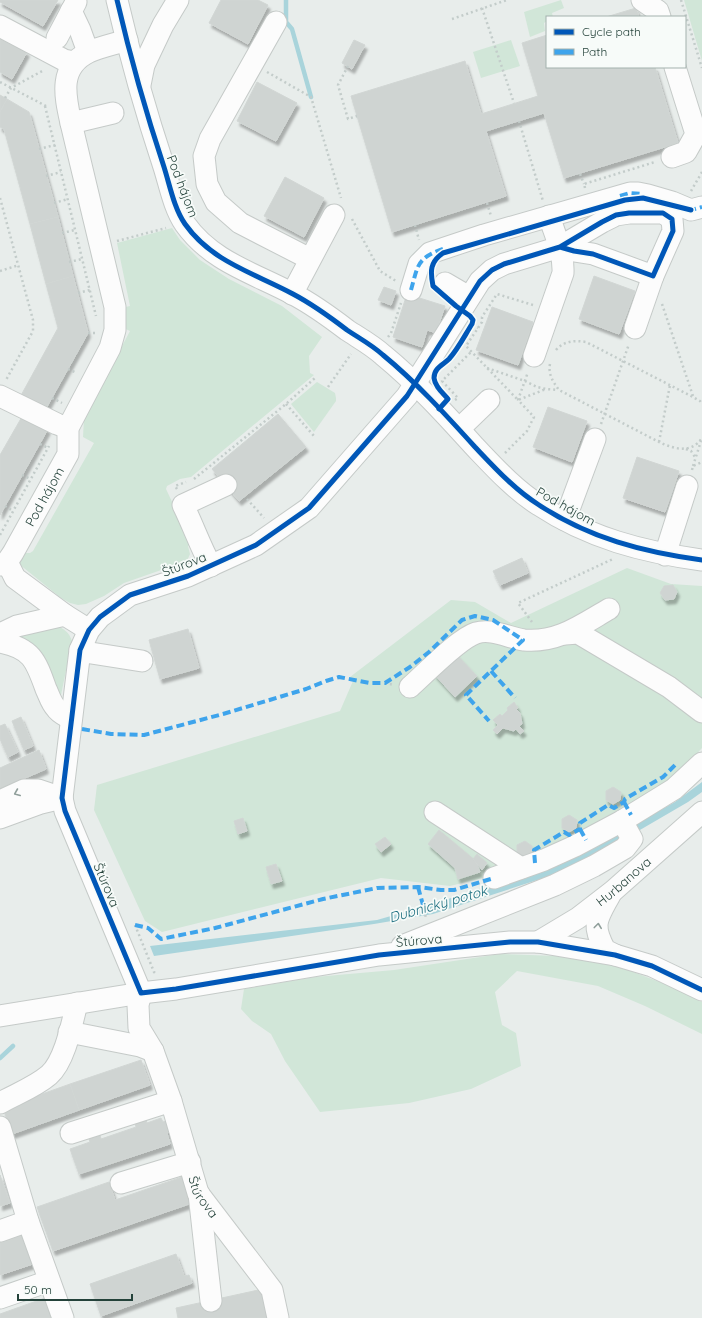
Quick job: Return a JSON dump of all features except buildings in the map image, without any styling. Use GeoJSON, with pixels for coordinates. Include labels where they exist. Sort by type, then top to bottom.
{"type":"FeatureCollection","features":[{"type":"Feature","properties":{"kind":"street","name":"Pod hájom"},"geometry":{"type":"LineString","coordinates":[[117,0],[140,85],[175,203],[184,222],[195,237],[236,268],[312,305],[382,354],[415,384],[492,465],[538,505],[601,537],[639,549],[665,555],[702,560]]}},
{"type":"Feature","properties":{"kind":"street","name":"Pod hájom"},"geometry":{"type":"LineString","coordinates":[[140,85],[144,65],[163,25],[178,0]]}},
{"type":"Feature","properties":{"kind":"street"},"geometry":{"type":"LineString","coordinates":[[75,6],[80,30],[75,58]]}},
{"type":"Feature","properties":{"kind":"street"},"geometry":{"type":"LineString","coordinates":[[57,38],[75,6]]}},
{"type":"Feature","properties":{"kind":"street","name":"Pod hájom"},"geometry":{"type":"LineString","coordinates":[[276,22],[210,139],[204,156],[207,184],[216,202],[240,223],[310,259]]}},
{"type":"Feature","properties":{"kind":"street"},"geometry":{"type":"LineString","coordinates":[[75,58],[125,30],[155,34],[163,25]]}},
{"type":"Feature","properties":{"kind":"street"},"geometry":{"type":"LineString","coordinates":[[0,26],[75,58]]}},
{"type":"Feature","properties":{"kind":"street","name":"Pod hájom"},"geometry":{"type":"LineString","coordinates":[[75,58],[67,75],[65,89],[66,100],[115,307],[115,330],[110,348],[62,426],[68,454],[13,553],[3,563],[15,578],[65,615],[89,630]]}},
{"type":"Feature","properties":{"kind":"street"},"geometry":{"type":"LineString","coordinates":[[672,157],[686,152],[696,134],[675,68]]}},
{"type":"Feature","properties":{"kind":"street"},"geometry":{"type":"LineString","coordinates":[[71,123],[113,113]]}},
{"type":"Feature","properties":{"kind":"street"},"geometry":{"type":"LineString","coordinates":[[407,295],[419,264],[430,253],[484,235],[630,193],[648,195],[692,206]]}},
{"type":"Feature","properties":{"kind":"street"},"geometry":{"type":"LineString","coordinates":[[292,294],[310,259],[342,211]]}},
{"type":"Feature","properties":{"kind":"street"},"geometry":{"type":"LineString","coordinates":[[415,384],[480,281],[492,270],[504,264],[560,248],[616,215],[629,213],[663,213],[672,220],[673,231],[634,328]]}},
{"type":"Feature","properties":{"kind":"street"},"geometry":{"type":"LineString","coordinates":[[546,358],[550,310],[563,273],[564,263],[549,216]]}},
{"type":"Feature","properties":{"kind":"street"},"geometry":{"type":"LineString","coordinates":[[560,248],[593,254],[652,281]]}},
{"type":"Feature","properties":{"kind":"street"},"geometry":{"type":"LineString","coordinates":[[445,283],[465,304]]}},
{"type":"Feature","properties":{"kind":"street","name":"Štúrova"},"geometry":{"type":"LineString","coordinates":[[278,1318],[272,1290],[198,1193],[190,1162],[153,1051],[139,1028],[138,1006],[140,993],[65,811],[62,798],[80,650],[89,630],[100,617],[130,595],[188,576],[256,545],[309,508],[407,396],[415,384]]}},
{"type":"Feature","properties":{"kind":"street"},"geometry":{"type":"LineString","coordinates":[[2,391],[62,426]]}},
{"type":"Feature","properties":{"kind":"street"},"geometry":{"type":"LineString","coordinates":[[459,429],[489,400]]}},
{"type":"Feature","properties":{"kind":"street","name":"Pod hájom"},"geometry":{"type":"LineString","coordinates":[[565,520],[595,440]]}},
{"type":"Feature","properties":{"kind":"street"},"geometry":{"type":"LineString","coordinates":[[665,555],[690,476]]}},
{"type":"Feature","properties":{"kind":"street"},"geometry":{"type":"LineString","coordinates":[[211,566],[201,548],[192,523],[183,505],[226,485]]}},
{"type":"Feature","properties":{"kind":"street"},"geometry":{"type":"LineString","coordinates":[[565,634],[609,609]]}},
{"type":"Feature","properties":{"kind":"street"},"geometry":{"type":"LineString","coordinates":[[0,634],[17,626],[65,615]]}},
{"type":"Feature","properties":{"kind":"street"},"geometry":{"type":"LineString","coordinates":[[410,687],[464,638],[477,632],[487,632],[524,640],[545,640],[565,634],[578,633],[670,687],[702,712]]}},
{"type":"Feature","properties":{"kind":"street"},"geometry":{"type":"LineString","coordinates":[[0,642],[10,644],[29,653],[37,664],[49,696],[56,708],[71,718]]}},
{"type":"Feature","properties":{"kind":"street"},"geometry":{"type":"LineString","coordinates":[[80,650],[142,661]]}},
{"type":"Feature","properties":{"kind":"street"},"geometry":{"type":"LineString","coordinates":[[494,878],[544,860],[575,846],[626,828],[674,789],[702,763]]}},
{"type":"Feature","properties":{"kind":"street"},"geometry":{"type":"LineString","coordinates":[[0,801],[24,790],[38,790],[62,798]]}},
{"type":"Feature","properties":{"kind":"street"},"geometry":{"type":"LineString","coordinates":[[0,818],[41,803],[62,798]]}},
{"type":"Feature","properties":{"kind":"street"},"geometry":{"type":"LineString","coordinates":[[435,812],[521,868]]}},
{"type":"Feature","properties":{"kind":"street","name":"Hurbanova"},"geometry":{"type":"LineString","coordinates":[[538,942],[572,921],[613,891],[702,812]]}},
{"type":"Feature","properties":{"kind":"street"},"geometry":{"type":"LineString","coordinates":[[379,955],[555,885],[594,866],[625,848],[626,828]]}},
{"type":"Feature","properties":{"kind":"street"},"geometry":{"type":"LineString","coordinates":[[613,891],[600,913],[596,928],[605,950],[616,955]]}},
{"type":"Feature","properties":{"kind":"street","name":"Štúrova"},"geometry":{"type":"LineString","coordinates":[[0,1016],[140,993],[176,990],[379,955],[510,942],[538,942],[616,955],[652,966],[702,990]]}},
{"type":"Feature","properties":{"kind":"street"},"geometry":{"type":"LineString","coordinates":[[0,1102],[50,1074],[62,1054],[77,1003]]}},
{"type":"Feature","properties":{"kind":"street"},"geometry":{"type":"LineString","coordinates":[[69,1032],[140,1046],[153,1051]]}},
{"type":"Feature","properties":{"kind":"street"},"geometry":{"type":"LineString","coordinates":[[72,1133],[170,1101]]}},
{"type":"Feature","properties":{"kind":"street"},"geometry":{"type":"LineString","coordinates":[[0,1127],[4,1156],[63,1318]]}},
{"type":"Feature","properties":{"kind":"street"},"geometry":{"type":"LineString","coordinates":[[121,1183],[190,1162]]}},
{"type":"Feature","properties":{"kind":"street"},"geometry":{"type":"LineString","coordinates":[[198,1193],[210,1301]]}},
{"type":"Feature","properties":{"kind":"street"},"geometry":{"type":"LineString","coordinates":[[0,1231],[28,1221]]}},
{"type":"Feature","properties":{"kind":"street"},"geometry":{"type":"LineString","coordinates":[[0,1298],[49,1281]]}},
{"type":"Feature","properties":{"kind":"path"},"geometry":{"type":"LineString","coordinates":[[452,19],[507,0]]}},
{"type":"Feature","properties":{"kind":"path"},"geometry":{"type":"LineString","coordinates":[[681,0],[686,16]]}},
{"type":"Feature","properties":{"kind":"path"},"geometry":{"type":"LineString","coordinates":[[482,8],[514,103]]}},
{"type":"Feature","properties":{"kind":"path"},"geometry":{"type":"LineString","coordinates":[[686,16],[702,68]]}},
{"type":"Feature","properties":{"kind":"path"},"geometry":{"type":"LineString","coordinates":[[5,98],[11,88],[75,58]]}},
{"type":"Feature","properties":{"kind":"path"},"geometry":{"type":"LineString","coordinates":[[252,64],[311,97],[342,211],[380,271]]}},
{"type":"Feature","properties":{"kind":"path"},"geometry":{"type":"LineString","coordinates":[[348,66],[338,85],[348,119],[357,116]]}},
{"type":"Feature","properties":{"kind":"path"},"geometry":{"type":"LineString","coordinates":[[0,82],[45,106],[66,100]]}},
{"type":"Feature","properties":{"kind":"path"},"geometry":{"type":"LineString","coordinates":[[45,106],[97,318]]}},
{"type":"Feature","properties":{"kind":"path"},"geometry":{"type":"LineString","coordinates":[[519,120],[549,216]]}},
{"type":"Feature","properties":{"kind":"path"},"geometry":{"type":"LineString","coordinates":[[39,149],[55,145]]}},
{"type":"Feature","properties":{"kind":"path"},"geometry":{"type":"LineString","coordinates":[[584,184],[672,157]]}},
{"type":"Feature","properties":{"kind":"path"},"geometry":{"type":"LineString","coordinates":[[46,176],[61,172]]}},
{"type":"Feature","properties":{"kind":"path"},"geometry":{"type":"LineString","coordinates":[[692,206],[702,172]]}},
{"type":"Feature","properties":{"kind":"path"},"geometry":{"type":"LineString","coordinates":[[580,174],[585,189]]}},
{"type":"Feature","properties":{"kind":"path"},"geometry":{"type":"LineString","coordinates":[[0,198],[33,320],[33,331],[2,391]]}},
{"type":"Feature","properties":{"kind":"path"},"geometry":{"type":"LineString","coordinates":[[54,203],[68,200]]}},
{"type":"Feature","properties":{"kind":"path"},"geometry":{"type":"LineString","coordinates":[[487,203],[491,218]]}},
{"type":"Feature","properties":{"kind":"path"},"geometry":{"type":"LineString","coordinates":[[101,244],[173,226]]}},
{"type":"Feature","properties":{"kind":"path"},"geometry":{"type":"LineString","coordinates":[[62,234],[75,230]]}},
{"type":"Feature","properties":{"kind":"path"},"geometry":{"type":"LineString","coordinates":[[70,262],[82,259]]}},
{"type":"Feature","properties":{"kind":"path"},"geometry":{"type":"LineString","coordinates":[[1,270],[19,266]]}},
{"type":"Feature","properties":{"kind":"path"},"geometry":{"type":"LineString","coordinates":[[652,281],[657,289],[693,397]]}},
{"type":"Feature","properties":{"kind":"path"},"geometry":{"type":"LineString","coordinates":[[78,293],[90,290]]}},
{"type":"Feature","properties":{"kind":"path"},"geometry":{"type":"LineString","coordinates":[[492,465],[527,431],[534,417],[466,346],[482,322],[482,317],[497,294],[550,310]]}},
{"type":"Feature","properties":{"kind":"path"},"geometry":{"type":"LineString","coordinates":[[391,333],[407,295]]}},
{"type":"Feature","properties":{"kind":"path"},"geometry":{"type":"LineString","coordinates":[[465,304],[473,320],[469,330]]}},
{"type":"Feature","properties":{"kind":"path"},"geometry":{"type":"LineString","coordinates":[[595,440],[634,328]]}},
{"type":"Feature","properties":{"kind":"path"},"geometry":{"type":"LineString","coordinates":[[88,332],[100,332],[96,340]]}},
{"type":"Feature","properties":{"kind":"path"},"geometry":{"type":"LineString","coordinates":[[559,390],[553,382],[550,374],[550,367],[546,358],[560,346],[572,341],[579,341],[586,342],[693,397],[701,403]]}},
{"type":"Feature","properties":{"kind":"path"},"geometry":{"type":"LineString","coordinates":[[452,371],[471,352]]}},
{"type":"Feature","properties":{"kind":"path"},"geometry":{"type":"LineString","coordinates":[[328,387],[351,354]]}},
{"type":"Feature","properties":{"kind":"path"},"geometry":{"type":"LineString","coordinates":[[68,369],[78,374],[81,367]]}},
{"type":"Feature","properties":{"kind":"path"},"geometry":{"type":"LineString","coordinates":[[487,367],[537,387],[559,390],[672,448],[691,451],[694,453],[695,458]]}},
{"type":"Feature","properties":{"kind":"path"},"geometry":{"type":"LineString","coordinates":[[183,505],[175,486],[192,480],[286,404],[315,378]]}},
{"type":"Feature","properties":{"kind":"path"},"geometry":{"type":"LineString","coordinates":[[518,400],[525,381]]}},
{"type":"Feature","properties":{"kind":"path"},"geometry":{"type":"LineString","coordinates":[[660,442],[670,385]]}},
{"type":"Feature","properties":{"kind":"path"},"geometry":{"type":"LineString","coordinates":[[518,400],[546,389]]}},
{"type":"Feature","properties":{"kind":"path"},"geometry":{"type":"LineString","coordinates":[[52,398],[62,404]]}},
{"type":"Feature","properties":{"kind":"path"},"geometry":{"type":"LineString","coordinates":[[0,535],[48,448],[62,426],[58,412],[65,398]]}},
{"type":"Feature","properties":{"kind":"path"},"geometry":{"type":"LineString","coordinates":[[286,404],[314,436]]}},
{"type":"Feature","properties":{"kind":"path"},"geometry":{"type":"LineString","coordinates":[[685,449],[695,446],[702,439]]}},
{"type":"Feature","properties":{"kind":"path"},"geometry":{"type":"LineString","coordinates":[[690,476],[702,439]]}},
{"type":"Feature","properties":{"kind":"path"},"geometry":{"type":"LineString","coordinates":[[40,444],[48,448]]}},
{"type":"Feature","properties":{"kind":"path"},"geometry":{"type":"LineString","coordinates":[[22,475],[31,480]]}},
{"type":"Feature","properties":{"kind":"path"},"geometry":{"type":"LineString","coordinates":[[247,499],[268,523]]}},
{"type":"Feature","properties":{"kind":"path"},"geometry":{"type":"LineString","coordinates":[[5,506],[13,511]]}},
{"type":"Feature","properties":{"kind":"path"},"geometry":{"type":"LineString","coordinates":[[518,603],[615,559]]}},
{"type":"Feature","properties":{"kind":"path"},"geometry":{"type":"LineString","coordinates":[[423,905],[426,918]]}},
{"type":"Feature","properties":{"kind":"green space"},"geometry":{"type":"Polygon","coordinates":[[[561,0],[564,8],[552,13],[553,16],[546,16],[546,22],[544,23],[545,31],[530,37],[524,12],[561,0]]]}},
{"type":"Feature","properties":{"kind":"green space"},"geometry":{"type":"Polygon","coordinates":[[[684,0],[702,0],[702,61],[684,0]]]}},
{"type":"Feature","properties":{"kind":"green space"},"geometry":{"type":"Polygon","coordinates":[[[511,40],[520,66],[481,78],[473,52],[511,40]]]}},
{"type":"Feature","properties":{"kind":"green space"},"geometry":{"type":"Polygon","coordinates":[[[172,228],[180,240],[200,260],[229,279],[282,306],[322,337],[309,356],[310,373],[314,375],[191,477],[180,479],[167,486],[166,489],[192,544],[188,546],[190,554],[187,561],[124,583],[104,596],[86,604],[78,605],[70,603],[61,598],[19,564],[20,553],[30,553],[33,551],[94,443],[83,437],[84,418],[130,331],[117,325],[117,309],[130,306],[117,243],[172,228]]]}},
{"type":"Feature","properties":{"kind":"green space"},"geometry":{"type":"Polygon","coordinates":[[[317,382],[335,393],[336,401],[314,432],[291,404],[317,382]]]}},
{"type":"Feature","properties":{"kind":"green space"},"geometry":{"type":"Polygon","coordinates":[[[627,568],[671,584],[702,586],[702,748],[672,781],[610,819],[487,877],[450,886],[381,878],[162,932],[145,921],[94,810],[97,785],[340,711],[353,681],[350,677],[451,600],[475,602],[511,623],[627,568]]]}},
{"type":"Feature","properties":{"kind":"green space"},"geometry":{"type":"Polygon","coordinates":[[[56,625],[66,631],[72,641],[60,700],[10,633],[56,625]]]}},
{"type":"Feature","properties":{"kind":"green space"},"geometry":{"type":"Polygon","coordinates":[[[500,954],[558,956],[620,967],[681,990],[702,1002],[702,1034],[645,1006],[598,986],[517,971],[495,992],[502,1025],[516,1033],[521,1066],[471,1089],[409,1103],[320,1112],[285,1061],[271,1034],[252,1021],[241,1009],[244,989],[315,977],[394,970],[500,954]]]}},
{"type":"Feature","properties":{"kind":"water"},"geometry":{"type":"Polygon","coordinates":[[[702,782],[702,792],[688,802],[585,862],[559,873],[433,914],[154,956],[150,946],[377,920],[429,905],[570,860],[675,802],[702,782]]]}},
{"type":"Feature","properties":{"kind":"waterway"},"geometry":{"type":"LineString","coordinates":[[286,0],[286,22],[292,29],[311,97]]}},
{"type":"Feature","properties":{"kind":"waterway","name":"Dubnický potok"},"geometry":{"type":"LineString","coordinates":[[0,1058],[13,1046]]}},
{"type":"Feature","properties":{"kind":"marked path"},"geometry":{"type":"LineString","coordinates":[[620,196],[630,193],[643,194]]}},
{"type":"Feature","properties":{"kind":"marked path"},"geometry":{"type":"LineString","coordinates":[[689,208],[691,210],[702,207]]}},
{"type":"Feature","properties":{"kind":"marked path"},"geometry":{"type":"LineString","coordinates":[[411,290],[417,268],[423,259],[434,252],[443,249]]}},
{"type":"Feature","properties":{"kind":"marked path"},"geometry":{"type":"LineString","coordinates":[[82,729],[111,734],[144,735],[223,714],[306,689],[339,677],[370,683],[385,683],[410,667],[429,652],[462,620],[475,616],[493,620],[523,640],[466,695],[489,721]]}},
{"type":"Feature","properties":{"kind":"marked path"},"geometry":{"type":"LineString","coordinates":[[491,671],[515,698]]}},
{"type":"Feature","properties":{"kind":"marked path"},"geometry":{"type":"LineString","coordinates":[[535,863],[534,850],[564,832],[569,835],[580,829],[580,823],[608,805],[614,808],[624,802],[625,799],[663,777],[675,765]]}},
{"type":"Feature","properties":{"kind":"marked path"},"geometry":{"type":"LineString","coordinates":[[624,802],[631,815]]}},
{"type":"Feature","properties":{"kind":"marked path"},"geometry":{"type":"LineString","coordinates":[[580,829],[586,840]]}},
{"type":"Feature","properties":{"kind":"marked path"},"geometry":{"type":"LineString","coordinates":[[135,925],[148,928],[161,939],[215,928],[323,899],[377,888],[418,887],[454,890],[494,878]]}},
{"type":"Feature","properties":{"kind":"marked path"},"geometry":{"type":"LineString","coordinates":[[418,887],[423,905]]}},
{"type":"Feature","properties":{"kind":"cycle path"},"geometry":{"type":"LineString","coordinates":[[117,0],[127,42],[173,197],[181,218],[196,237],[221,257],[307,302],[379,351],[419,388],[506,478],[522,493],[539,505],[558,517],[597,535],[617,542],[659,553],[702,560]]}},
{"type":"Feature","properties":{"kind":"cycle path"},"geometry":{"type":"LineString","coordinates":[[439,409],[448,399],[436,384],[434,375],[439,367],[449,359],[455,351],[473,320],[433,286],[431,271],[433,263],[439,256],[443,253],[625,200],[643,198],[691,210]]}},
{"type":"Feature","properties":{"kind":"cycle path"},"geometry":{"type":"LineString","coordinates":[[560,247],[593,254],[653,276],[673,231],[672,219],[663,213],[629,213],[616,215],[560,247],[504,264],[492,270],[480,281],[407,396],[309,508],[256,545],[188,576],[130,595],[100,617],[89,630],[80,650],[62,798],[65,811],[141,993],[176,989],[379,955],[510,942],[538,942],[615,955],[652,966],[702,990]]}}]}
